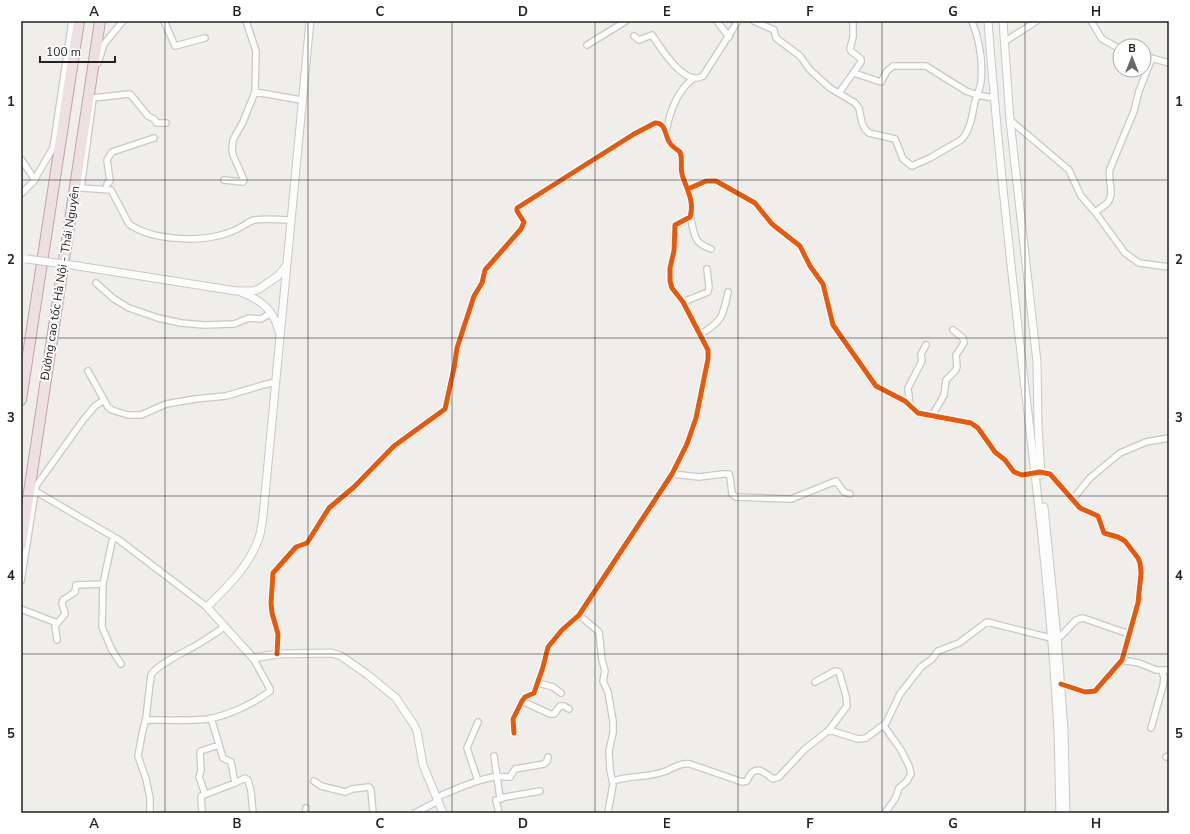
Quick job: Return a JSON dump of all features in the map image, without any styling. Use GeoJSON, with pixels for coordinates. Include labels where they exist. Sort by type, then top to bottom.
{"type":"FeatureCollection","features":[{"type":"Feature","properties":{"kind":"highway","name":"Đường cao tốc Hà Nội - Thái Nguyên"},"geometry":{"type":"LineString","coordinates":[[21,400],[78,21]]}},
{"type":"Feature","properties":{"kind":"highway","name":"Đường cao tốc Hà Nội - Thái Nguyên"},"geometry":{"type":"LineString","coordinates":[[21,545],[100,21]]}},
{"type":"Feature","properties":{"kind":"street"},"geometry":{"type":"LineString","coordinates":[[21,194],[35,180],[54,148],[72,21]]}},
{"type":"Feature","properties":{"kind":"street"},"geometry":{"type":"LineString","coordinates":[[123,21],[104,44],[100,54],[96,71],[80,187],[82,189],[111,190],[129,224],[142,231],[167,237],[181,239],[211,237],[240,228],[254,220],[291,220]]}},
{"type":"Feature","properties":{"kind":"street"},"geometry":{"type":"LineString","coordinates":[[164,21],[175,46],[205,38]]}},
{"type":"Feature","properties":{"kind":"street"},"geometry":{"type":"LineString","coordinates":[[224,180],[244,182],[244,177],[233,156],[232,150],[233,140],[243,122],[255,92],[256,51],[246,21]]}},
{"type":"Feature","properties":{"kind":"street"},"geometry":{"type":"LineString","coordinates":[[207,607],[237,577],[250,557],[259,537],[263,516],[301,100],[310,21]]}},
{"type":"Feature","properties":{"kind":"street"},"geometry":{"type":"LineString","coordinates":[[587,45],[626,21]]}},
{"type":"Feature","properties":{"kind":"street"},"geometry":{"type":"LineString","coordinates":[[717,21],[729,37]]}},
{"type":"Feature","properties":{"kind":"street"},"geometry":{"type":"LineString","coordinates":[[634,36],[639,40],[652,35],[676,67],[684,74],[694,78],[701,78],[738,21]]}},
{"type":"Feature","properties":{"kind":"street"},"geometry":{"type":"LineString","coordinates":[[754,21],[774,30],[777,39],[800,56],[810,70],[830,88],[857,105],[865,130],[869,133],[895,139],[903,159],[912,166],[930,158],[963,138],[972,118],[981,82],[980,51],[972,21]]}},
{"type":"Feature","properties":{"kind":"street"},"geometry":{"type":"LineString","coordinates":[[839,94],[861,61],[851,52],[850,49],[853,37],[853,21]]}},
{"type":"Feature","properties":{"kind":"street"},"geometry":{"type":"LineString","coordinates":[[988,21],[994,98],[1023,365],[1038,473],[1054,638],[1061,684],[1064,730],[1066,813]]}},
{"type":"Feature","properties":{"kind":"street"},"geometry":{"type":"LineString","coordinates":[[1002,21],[1010,120],[1037,362],[1038,473]]}},
{"type":"Feature","properties":{"kind":"street"},"geometry":{"type":"LineString","coordinates":[[1004,42],[1037,21]]}},
{"type":"Feature","properties":{"kind":"street"},"geometry":{"type":"LineString","coordinates":[[1091,21],[1102,39],[1112,45]]}},
{"type":"Feature","properties":{"kind":"street"},"geometry":{"type":"LineString","coordinates":[[1152,58],[1169,63]]}},
{"type":"Feature","properties":{"kind":"street"},"geometry":{"type":"LineString","coordinates":[[854,73],[881,82],[887,71],[893,66],[926,66],[958,86],[978,95],[994,98]]}},
{"type":"Feature","properties":{"kind":"street"},"geometry":{"type":"LineString","coordinates":[[666,133],[671,111],[683,89],[694,78]]}},
{"type":"Feature","properties":{"kind":"street"},"geometry":{"type":"LineString","coordinates":[[1095,212],[1106,204],[1110,198],[1111,191],[1108,178],[1110,169],[1134,111],[1144,78]]}},
{"type":"Feature","properties":{"kind":"street"},"geometry":{"type":"LineString","coordinates":[[255,92],[301,100]]}},
{"type":"Feature","properties":{"kind":"street"},"geometry":{"type":"LineString","coordinates":[[93,98],[129,94],[148,116],[154,119],[157,123],[166,122]]}},
{"type":"Feature","properties":{"kind":"street"},"geometry":{"type":"LineString","coordinates":[[1010,120],[1063,164],[1072,175],[1081,196],[1095,212],[1125,254],[1139,263],[1169,267]]}},
{"type":"Feature","properties":{"kind":"street"},"geometry":{"type":"LineString","coordinates":[[277,654],[278,634],[272,613],[271,602],[273,573],[296,547],[307,543],[329,508],[354,487],[394,446],[445,409],[457,348],[474,296],[482,283],[485,270],[521,229],[524,222],[517,211],[518,208],[634,134],[655,123],[661,124],[670,144],[680,152],[682,174],[688,189],[691,203],[690,217],[699,244],[711,249]]}},
{"type":"Feature","properties":{"kind":"street"},"geometry":{"type":"LineString","coordinates":[[106,189],[107,184],[110,181],[107,160],[112,152],[154,138]]}},
{"type":"Feature","properties":{"kind":"street"},"geometry":{"type":"LineString","coordinates":[[21,159],[35,180]]}},
{"type":"Feature","properties":{"kind":"street"},"geometry":{"type":"LineString","coordinates":[[688,189],[706,181],[716,181],[755,203],[772,224],[802,250],[810,266],[823,284],[833,325],[874,383],[880,388],[905,401],[918,413],[971,423],[978,428],[995,452],[1014,472],[1022,475],[1045,472],[1054,478],[1082,510],[1098,516],[1104,533],[1122,539],[1138,558],[1141,573],[1138,598],[1130,634],[1122,660],[1093,692],[1085,692],[1061,684]]}},
{"type":"Feature","properties":{"kind":"street"},"geometry":{"type":"LineString","coordinates":[[514,733],[513,719],[524,697],[534,693],[550,643],[579,615],[672,474],[689,440],[698,413],[709,354],[701,334],[683,302],[671,285],[670,268],[673,255],[675,225],[690,217]]}},
{"type":"Feature","properties":{"kind":"street"},"geometry":{"type":"LineString","coordinates":[[24,259],[236,291],[253,291],[259,289],[273,281],[286,266]]}},
{"type":"Feature","properties":{"kind":"street"},"geometry":{"type":"LineString","coordinates":[[683,302],[708,292],[709,287],[707,269]]}},
{"type":"Feature","properties":{"kind":"street"},"geometry":{"type":"LineString","coordinates":[[96,283],[114,299],[129,308],[158,318],[181,323],[204,325],[234,324],[249,318],[261,319],[271,313]]}},
{"type":"Feature","properties":{"kind":"street"},"geometry":{"type":"LineString","coordinates":[[236,291],[253,297],[261,302],[271,313],[278,326],[280,336]]}},
{"type":"Feature","properties":{"kind":"street"},"geometry":{"type":"LineString","coordinates":[[701,334],[720,320],[725,307],[728,292]]}},
{"type":"Feature","properties":{"kind":"street"},"geometry":{"type":"LineString","coordinates":[[932,416],[944,395],[946,380],[956,369],[956,355],[964,343],[963,338],[953,330]]}},
{"type":"Feature","properties":{"kind":"street"},"geometry":{"type":"LineString","coordinates":[[910,405],[909,387],[922,361],[921,354],[926,345]]}},
{"type":"Feature","properties":{"kind":"street"},"geometry":{"type":"LineString","coordinates":[[88,371],[108,407],[112,410],[128,415],[141,415],[166,404],[226,396],[276,382]]}},
{"type":"Feature","properties":{"kind":"street"},"geometry":{"type":"LineString","coordinates":[[21,581],[36,486],[84,419],[95,406],[104,400]]}},
{"type":"Feature","properties":{"kind":"street"},"geometry":{"type":"LineString","coordinates":[[1072,500],[1090,478],[1120,453],[1146,442],[1169,438]]}},
{"type":"Feature","properties":{"kind":"street"},"geometry":{"type":"LineString","coordinates":[[672,474],[699,478],[726,474],[730,477],[732,494],[736,497],[791,499],[836,481],[844,492],[850,494]]}},
{"type":"Feature","properties":{"kind":"street"},"geometry":{"type":"LineString","coordinates":[[35,491],[113,537],[207,607],[253,658],[270,687],[270,691],[257,700],[222,716],[211,718],[146,720]]}},
{"type":"Feature","properties":{"kind":"street"},"geometry":{"type":"LineString","coordinates":[[113,537],[103,584],[101,621],[112,650],[121,664]]}},
{"type":"Feature","properties":{"kind":"street"},"geometry":{"type":"LineString","coordinates":[[57,640],[55,626],[65,614],[62,601],[75,592],[76,585],[103,584]]}},
{"type":"Feature","properties":{"kind":"street"},"geometry":{"type":"LineString","coordinates":[[21,609],[57,623]]}},
{"type":"Feature","properties":{"kind":"street"},"geometry":{"type":"LineString","coordinates":[[579,615],[597,629],[600,635],[602,660],[605,671],[603,681],[608,692],[613,721],[613,732],[609,750],[610,770],[613,781],[608,813]]}},
{"type":"Feature","properties":{"kind":"street"},"geometry":{"type":"LineString","coordinates":[[829,730],[861,740],[884,726],[900,694],[921,667],[932,660],[940,649],[959,643],[987,622],[1054,638],[1061,636],[1076,620],[1083,618],[1130,634]]}},
{"type":"Feature","properties":{"kind":"street"},"geometry":{"type":"LineString","coordinates":[[150,813],[148,792],[138,756],[146,720],[151,675],[153,672],[224,627]]}},
{"type":"Feature","properties":{"kind":"street"},"geometry":{"type":"LineString","coordinates":[[1054,638],[1060,813]]}},
{"type":"Feature","properties":{"kind":"street"},"geometry":{"type":"LineString","coordinates":[[253,658],[277,654],[331,652],[338,654],[368,675],[396,698],[414,725],[417,731],[423,765],[443,813]]}},
{"type":"Feature","properties":{"kind":"street"},"geometry":{"type":"LineString","coordinates":[[1122,660],[1140,663],[1156,670],[1169,670]]}},
{"type":"Feature","properties":{"kind":"street"},"geometry":{"type":"LineString","coordinates":[[1151,728],[1163,686],[1164,678],[1162,670]]}},
{"type":"Feature","properties":{"kind":"street"},"geometry":{"type":"LineString","coordinates":[[613,781],[663,772],[678,765],[684,764],[690,764],[742,782],[747,781],[750,773],[758,770],[765,772],[773,779],[777,778],[804,750],[829,730],[848,706],[839,672],[834,671],[815,682]]}},
{"type":"Feature","properties":{"kind":"street"},"geometry":{"type":"LineString","coordinates":[[538,682],[552,687],[561,693]]}},
{"type":"Feature","properties":{"kind":"street"},"geometry":{"type":"LineString","coordinates":[[522,701],[550,714],[554,714],[560,706],[569,709]]}},
{"type":"Feature","properties":{"kind":"street"},"geometry":{"type":"LineString","coordinates":[[211,718],[223,758],[231,762],[235,783]]}},
{"type":"Feature","properties":{"kind":"street"},"geometry":{"type":"LineString","coordinates":[[478,722],[467,748],[478,781]]}},
{"type":"Feature","properties":{"kind":"street"},"geometry":{"type":"LineString","coordinates":[[884,726],[901,750],[909,766],[911,774],[907,781],[899,788],[895,799],[885,813]]}},
{"type":"Feature","properties":{"kind":"street"},"geometry":{"type":"LineString","coordinates":[[205,794],[199,777],[201,770],[200,752],[219,745]]}},
{"type":"Feature","properties":{"kind":"street"},"geometry":{"type":"LineString","coordinates":[[494,756],[496,777],[501,799]]}},
{"type":"Feature","properties":{"kind":"street"},"geometry":{"type":"LineString","coordinates":[[415,813],[438,799],[478,781],[496,777],[510,777],[515,769],[544,764],[548,757]]}},
{"type":"Feature","properties":{"kind":"street"},"geometry":{"type":"LineString","coordinates":[[202,810],[200,797],[245,778],[248,780],[251,792],[253,813]]}},
{"type":"Feature","properties":{"kind":"street"},"geometry":{"type":"LineString","coordinates":[[314,782],[321,786],[345,792],[352,788],[369,787],[371,790],[374,813]]}},
{"type":"Feature","properties":{"kind":"street"},"geometry":{"type":"LineString","coordinates":[[499,813],[496,800],[514,795],[540,791]]}},
{"type":"Feature","properties":{"kind":"cycle path"},"geometry":{"type":"LineString","coordinates":[[277,654],[278,634],[272,613],[271,603],[273,573],[296,547],[307,543],[329,508],[354,487],[394,446],[445,409],[457,348],[474,296],[482,283],[485,270],[521,229],[524,222],[517,211],[517,208],[634,134],[655,123],[659,123],[663,127],[668,140],[673,147],[680,152],[682,174],[691,200],[690,217],[675,225],[674,251],[670,268],[670,281],[672,288],[683,302],[708,350],[708,359],[696,418],[687,444],[672,474],[579,615],[562,630],[548,647],[534,693],[525,697],[513,719],[514,733]]}},
{"type":"Feature","properties":{"kind":"cycle path"},"geometry":{"type":"LineString","coordinates":[[688,189],[706,181],[716,181],[755,203],[772,224],[800,246],[810,266],[823,284],[833,325],[876,386],[905,401],[918,413],[971,423],[978,428],[995,452],[1005,460],[1014,472],[1022,475],[1040,472],[1050,474],[1080,508],[1098,516],[1104,533],[1118,537],[1125,541],[1138,558],[1141,573],[1138,603],[1122,660],[1095,691],[1085,692],[1061,684]]}}]}
